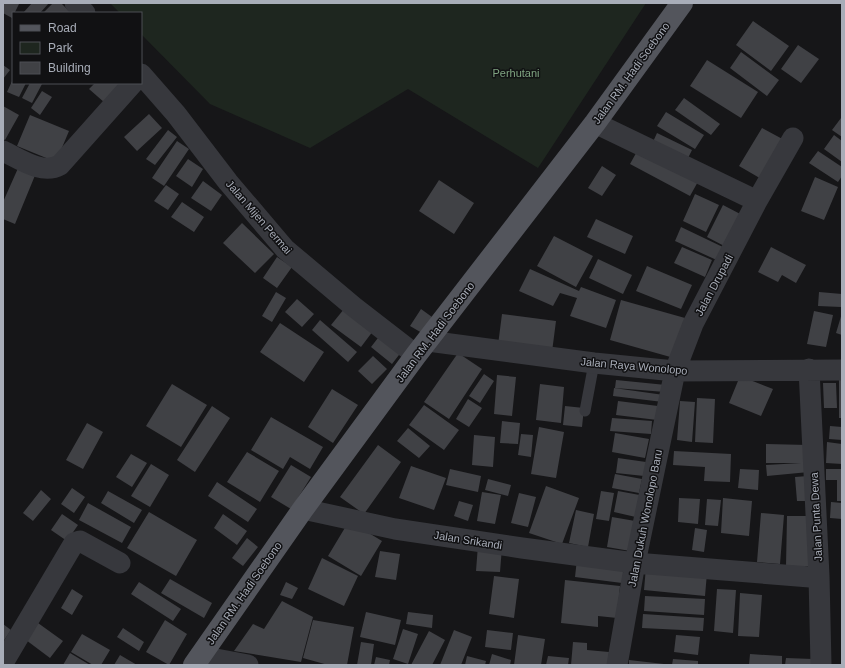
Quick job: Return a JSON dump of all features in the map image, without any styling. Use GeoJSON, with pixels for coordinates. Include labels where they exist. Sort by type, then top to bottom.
{"type":"FeatureCollection","features":[{"type":"Feature","properties":{"kind":"main road","name":"Jalan RM. Hadi Soebono"},"geometry":{"type":"LineString","coordinates":[[197,660],[303,509],[422,348],[595,123],[682,3]]}},
{"type":"Feature","properties":{"kind":"street","name":"Jalan Mijen Permai"},"geometry":{"type":"LineString","coordinates":[[142,75],[176,114],[228,182],[285,249],[354,307],[422,348]]}},
{"type":"Feature","properties":{"kind":"street"},"geometry":{"type":"LineString","coordinates":[[3,151],[46,170],[53,169],[60,165],[132,84]]}},
{"type":"Feature","properties":{"kind":"street"},"geometry":{"type":"LineString","coordinates":[[595,123],[758,201]]}},
{"type":"Feature","properties":{"kind":"street","name":"Jalan Drupadi"},"geometry":{"type":"LineString","coordinates":[[674,371],[693,324],[793,138]]}},
{"type":"Feature","properties":{"kind":"street","name":"Jalan Raya Wonolopo"},"geometry":{"type":"LineString","coordinates":[[422,348],[674,371],[842,370]]}},
{"type":"Feature","properties":{"kind":"street","name":"Jalan Punta Dewa"},"geometry":{"type":"LineString","coordinates":[[809,370],[819,576],[821,665]]}},
{"type":"Feature","properties":{"kind":"street","name":"Jalan Dukuh Wonolopo Baru"},"geometry":{"type":"LineString","coordinates":[[617,665],[635,563],[674,371]]}},
{"type":"Feature","properties":{"kind":"street","name":"Jalan Srikandi"},"geometry":{"type":"LineString","coordinates":[[303,509],[396,529],[635,563],[810,577],[819,576]]}},
{"type":"Feature","properties":{"kind":"street"},"geometry":{"type":"LineString","coordinates":[[3,663],[74,543],[80,541],[120,563]]}},
{"type":"Feature","properties":{"kind":"street"},"geometry":{"type":"LineString","coordinates":[[197,660],[248,665]]}},
{"type":"Feature","properties":{"kind":"lane"},"geometry":{"type":"LineString","coordinates":[[585,411],[594,363]]}},
{"type":"Feature","properties":{"kind":"green space","name":"Perhutani"},"geometry":{"type":"Polygon","coordinates":[[[110,3],[646,3],[538,168],[408,89],[310,148],[210,104],[142,35],[142,12],[119,12],[110,3]]]}},
{"type":"Feature","properties":{"kind":"building"},"geometry":{"type":"Polygon","coordinates":[[[3,3],[19,4],[15,12],[12,12],[12,18],[3,13],[3,3]]]}},
{"type":"Feature","properties":{"kind":"building"},"geometry":{"type":"Polygon","coordinates":[[[32,3],[49,3],[41,12],[24,12],[32,3]]]}},
{"type":"Feature","properties":{"kind":"building"},"geometry":{"type":"Polygon","coordinates":[[[53,3],[61,3],[70,12],[44,12],[53,3]]]}},
{"type":"Feature","properties":{"kind":"building"},"geometry":{"type":"Polygon","coordinates":[[[753,21],[789,46],[771,71],[736,45],[753,21]]]}},
{"type":"Feature","properties":{"kind":"building"},"geometry":{"type":"Polygon","coordinates":[[[798,45],[819,59],[801,83],[781,69],[798,45]]]}},
{"type":"Feature","properties":{"kind":"building"},"geometry":{"type":"Polygon","coordinates":[[[741,52],[779,80],[767,96],[730,68],[741,52]]]}},
{"type":"Feature","properties":{"kind":"building"},"geometry":{"type":"Polygon","coordinates":[[[707,60],[758,92],[741,118],[690,86],[707,60]]]}},
{"type":"Feature","properties":{"kind":"building"},"geometry":{"type":"Polygon","coordinates":[[[3,65],[10,70],[3,79],[3,65]]]}},
{"type":"Feature","properties":{"kind":"building"},"geometry":{"type":"Polygon","coordinates":[[[12,81],[12,84],[26,84],[19,97],[7,92],[12,81]]]}},
{"type":"Feature","properties":{"kind":"building"},"geometry":{"type":"Polygon","coordinates":[[[29,84],[42,84],[32,103],[22,98],[29,84]]]}},
{"type":"Feature","properties":{"kind":"building"},"geometry":{"type":"Polygon","coordinates":[[[94,84],[124,84],[105,103],[89,89],[94,84]]]}},
{"type":"Feature","properties":{"kind":"building"},"geometry":{"type":"Polygon","coordinates":[[[42,91],[52,97],[40,115],[31,108],[42,91]]]}},
{"type":"Feature","properties":{"kind":"building"},"geometry":{"type":"Polygon","coordinates":[[[684,98],[720,124],[711,135],[675,110],[684,98]]]}},
{"type":"Feature","properties":{"kind":"building"},"geometry":{"type":"Polygon","coordinates":[[[3,106],[19,115],[5,140],[3,139],[3,106]]]}},
{"type":"Feature","properties":{"kind":"building"},"geometry":{"type":"Polygon","coordinates":[[[666,112],[704,135],[695,149],[657,126],[666,112]]]}},
{"type":"Feature","properties":{"kind":"building"},"geometry":{"type":"Polygon","coordinates":[[[149,114],[162,128],[137,151],[124,137],[149,114]]]}},
{"type":"Feature","properties":{"kind":"building"},"geometry":{"type":"Polygon","coordinates":[[[30,115],[69,131],[56,162],[17,146],[30,115]]]}},
{"type":"Feature","properties":{"kind":"building"},"geometry":{"type":"Polygon","coordinates":[[[841,118],[842,119],[842,137],[832,130],[841,118]]]}},
{"type":"Feature","properties":{"kind":"building"},"geometry":{"type":"Polygon","coordinates":[[[762,128],[788,142],[765,181],[739,166],[762,128]]]}},
{"type":"Feature","properties":{"kind":"building"},"geometry":{"type":"Polygon","coordinates":[[[168,130],[177,137],[155,165],[146,159],[168,130]]]}},
{"type":"Feature","properties":{"kind":"building"},"geometry":{"type":"Polygon","coordinates":[[[657,133],[692,150],[687,160],[652,144],[657,133]]]}},
{"type":"Feature","properties":{"kind":"building"},"geometry":{"type":"Polygon","coordinates":[[[834,135],[842,141],[842,162],[824,149],[834,135]]]}},
{"type":"Feature","properties":{"kind":"building"},"geometry":{"type":"Polygon","coordinates":[[[177,141],[189,149],[164,186],[152,178],[177,141]]]}},
{"type":"Feature","properties":{"kind":"building"},"geometry":{"type":"Polygon","coordinates":[[[640,146],[700,178],[690,196],[630,164],[640,146]]]}},
{"type":"Feature","properties":{"kind":"building"},"geometry":{"type":"Polygon","coordinates":[[[818,151],[842,167],[842,176],[838,182],[809,163],[818,151]]]}},
{"type":"Feature","properties":{"kind":"building"},"geometry":{"type":"Polygon","coordinates":[[[188,159],[203,169],[192,187],[176,176],[188,159]]]}},
{"type":"Feature","properties":{"kind":"building"},"geometry":{"type":"Polygon","coordinates":[[[19,166],[36,173],[15,224],[3,219],[3,202],[19,166]]]}},
{"type":"Feature","properties":{"kind":"building"},"geometry":{"type":"Polygon","coordinates":[[[602,166],[616,175],[602,196],[588,188],[602,166]]]}},
{"type":"Feature","properties":{"kind":"building"},"geometry":{"type":"Polygon","coordinates":[[[815,177],[838,187],[824,220],[801,211],[815,177]]]}},
{"type":"Feature","properties":{"kind":"building"},"geometry":{"type":"Polygon","coordinates":[[[439,180],[474,203],[454,234],[419,211],[439,180]]]}},
{"type":"Feature","properties":{"kind":"building"},"geometry":{"type":"Polygon","coordinates":[[[203,181],[222,195],[211,211],[191,198],[203,181]]]}},
{"type":"Feature","properties":{"kind":"building"},"geometry":{"type":"Polygon","coordinates":[[[166,185],[179,194],[168,210],[154,201],[166,185]]]}},
{"type":"Feature","properties":{"kind":"building"},"geometry":{"type":"Polygon","coordinates":[[[695,194],[719,205],[706,232],[683,221],[695,194]]]}},
{"type":"Feature","properties":{"kind":"building"},"geometry":{"type":"Polygon","coordinates":[[[182,202],[204,217],[194,232],[171,217],[182,202]]]}},
{"type":"Feature","properties":{"kind":"building"},"geometry":{"type":"Polygon","coordinates":[[[723,205],[746,217],[730,249],[707,237],[723,205]]]}},
{"type":"Feature","properties":{"kind":"building"},"geometry":{"type":"Polygon","coordinates":[[[596,219],[633,236],[625,254],[587,237],[596,219]]]}},
{"type":"Feature","properties":{"kind":"building"},"geometry":{"type":"Polygon","coordinates":[[[242,223],[274,254],[255,273],[223,243],[242,223]]]}},
{"type":"Feature","properties":{"kind":"building"},"geometry":{"type":"Polygon","coordinates":[[[681,227],[727,249],[721,262],[675,241],[681,227]]]}},
{"type":"Feature","properties":{"kind":"building"},"geometry":{"type":"Polygon","coordinates":[[[554,236],[593,256],[576,287],[537,266],[554,236]]]}},
{"type":"Feature","properties":{"kind":"building"},"geometry":{"type":"Polygon","coordinates":[[[682,247],[712,260],[705,277],[674,263],[682,247]]]}},
{"type":"Feature","properties":{"kind":"building"},"geometry":{"type":"Polygon","coordinates":[[[771,247],[806,265],[796,283],[782,275],[778,282],[758,272],[771,247]]]}},
{"type":"Feature","properties":{"kind":"building"},"geometry":{"type":"Polygon","coordinates":[[[277,257],[292,267],[277,288],[263,278],[277,257]]]}},
{"type":"Feature","properties":{"kind":"building"},"geometry":{"type":"Polygon","coordinates":[[[598,259],[632,275],[623,294],[589,278],[598,259]]]}},
{"type":"Feature","properties":{"kind":"building"},"geometry":{"type":"Polygon","coordinates":[[[647,266],[692,285],[681,309],[636,291],[647,266]]]}},
{"type":"Feature","properties":{"kind":"building"},"geometry":{"type":"Polygon","coordinates":[[[530,269],[579,291],[581,287],[616,300],[606,328],[570,316],[577,298],[560,293],[553,306],[519,291],[530,269]]]}},
{"type":"Feature","properties":{"kind":"building"},"geometry":{"type":"Polygon","coordinates":[[[276,292],[286,298],[272,322],[262,316],[276,292]]]}},
{"type":"Feature","properties":{"kind":"building"},"geometry":{"type":"Polygon","coordinates":[[[819,292],[842,294],[841,307],[818,306],[819,292]]]}},
{"type":"Feature","properties":{"kind":"building"},"geometry":{"type":"Polygon","coordinates":[[[297,299],[314,314],[302,327],[285,312],[297,299]]]}},
{"type":"Feature","properties":{"kind":"building"},"geometry":{"type":"Polygon","coordinates":[[[621,300],[685,318],[674,358],[610,340],[621,300]]]}},
{"type":"Feature","properties":{"kind":"building"},"geometry":{"type":"Polygon","coordinates":[[[344,309],[373,331],[361,347],[331,325],[344,309]]]}},
{"type":"Feature","properties":{"kind":"building"},"geometry":{"type":"Polygon","coordinates":[[[421,309],[432,317],[422,333],[410,326],[421,309]]]}},
{"type":"Feature","properties":{"kind":"building"},"geometry":{"type":"Polygon","coordinates":[[[814,311],[833,315],[826,347],[807,344],[814,311]]]}},
{"type":"Feature","properties":{"kind":"building"},"geometry":{"type":"Polygon","coordinates":[[[842,313],[842,335],[836,333],[842,313]]]}},
{"type":"Feature","properties":{"kind":"building"},"geometry":{"type":"Polygon","coordinates":[[[502,314],[556,321],[552,352],[498,345],[502,314]]]}},
{"type":"Feature","properties":{"kind":"building"},"geometry":{"type":"Polygon","coordinates":[[[320,320],[357,352],[348,362],[312,330],[320,320]]]}},
{"type":"Feature","properties":{"kind":"building"},"geometry":{"type":"Polygon","coordinates":[[[280,323],[324,352],[304,382],[260,352],[280,323]]]}},
{"type":"Feature","properties":{"kind":"building"},"geometry":{"type":"Polygon","coordinates":[[[381,334],[402,351],[392,364],[371,347],[381,334]]]}},
{"type":"Feature","properties":{"kind":"building"},"geometry":{"type":"Polygon","coordinates":[[[458,353],[482,369],[449,419],[424,402],[458,353]]]}},
{"type":"Feature","properties":{"kind":"building"},"geometry":{"type":"Polygon","coordinates":[[[373,356],[387,369],[372,384],[358,371],[373,356]]]}},
{"type":"Feature","properties":{"kind":"building"},"geometry":{"type":"Polygon","coordinates":[[[484,374],[494,381],[480,403],[469,396],[484,374]]]}},
{"type":"Feature","properties":{"kind":"building"},"geometry":{"type":"Polygon","coordinates":[[[497,375],[516,377],[512,416],[494,414],[497,375]]]}},
{"type":"Feature","properties":{"kind":"building"},"geometry":{"type":"Polygon","coordinates":[[[740,376],[773,389],[761,416],[729,403],[740,376]]]}},
{"type":"Feature","properties":{"kind":"building"},"geometry":{"type":"Polygon","coordinates":[[[839,377],[842,377],[842,418],[839,418],[839,377]]]}},
{"type":"Feature","properties":{"kind":"building"},"geometry":{"type":"Polygon","coordinates":[[[616,380],[666,385],[665,392],[615,388],[616,380]]]}},
{"type":"Feature","properties":{"kind":"building"},"geometry":{"type":"Polygon","coordinates":[[[823,383],[836,383],[837,408],[824,408],[823,383]]]}},
{"type":"Feature","properties":{"kind":"building"},"geometry":{"type":"Polygon","coordinates":[[[172,384],[207,405],[181,447],[146,426],[172,384]]]}},
{"type":"Feature","properties":{"kind":"building"},"geometry":{"type":"Polygon","coordinates":[[[540,384],[564,387],[561,423],[536,420],[540,384]]]}},
{"type":"Feature","properties":{"kind":"building"},"geometry":{"type":"Polygon","coordinates":[[[614,388],[664,395],[663,402],[613,396],[614,388]]]}},
{"type":"Feature","properties":{"kind":"building"},"geometry":{"type":"Polygon","coordinates":[[[332,389],[358,405],[333,443],[308,427],[332,389]]]}},
{"type":"Feature","properties":{"kind":"building"},"geometry":{"type":"Polygon","coordinates":[[[697,398],[715,399],[713,443],[695,442],[697,398]]]}},
{"type":"Feature","properties":{"kind":"building"},"geometry":{"type":"Polygon","coordinates":[[[468,399],[482,408],[469,427],[456,419],[468,399]]]}},
{"type":"Feature","properties":{"kind":"building"},"geometry":{"type":"Polygon","coordinates":[[[618,401],[658,406],[657,420],[616,415],[618,401]]]}},
{"type":"Feature","properties":{"kind":"building"},"geometry":{"type":"Polygon","coordinates":[[[680,401],[695,402],[692,442],[677,440],[680,401]]]}},
{"type":"Feature","properties":{"kind":"building"},"geometry":{"type":"Polygon","coordinates":[[[424,405],[459,430],[444,450],[409,425],[424,405]]]}},
{"type":"Feature","properties":{"kind":"building"},"geometry":{"type":"Polygon","coordinates":[[[212,406],[230,418],[195,472],[177,460],[212,406]]]}},
{"type":"Feature","properties":{"kind":"building"},"geometry":{"type":"Polygon","coordinates":[[[565,406],[584,408],[582,427],[563,425],[565,406]]]}},
{"type":"Feature","properties":{"kind":"building"},"geometry":{"type":"Polygon","coordinates":[[[271,417],[323,447],[310,469],[290,457],[283,469],[251,450],[271,417]]]}},
{"type":"Feature","properties":{"kind":"building"},"geometry":{"type":"Polygon","coordinates":[[[612,418],[652,421],[651,434],[610,431],[612,418]]]}},
{"type":"Feature","properties":{"kind":"building"},"geometry":{"type":"Polygon","coordinates":[[[502,421],[520,423],[518,444],[500,443],[502,421]]]}},
{"type":"Feature","properties":{"kind":"building"},"geometry":{"type":"Polygon","coordinates":[[[87,423],[103,432],[83,469],[66,460],[87,423]]]}},
{"type":"Feature","properties":{"kind":"building"},"geometry":{"type":"Polygon","coordinates":[[[830,426],[842,427],[842,440],[829,439],[830,426]]]}},
{"type":"Feature","properties":{"kind":"building"},"geometry":{"type":"Polygon","coordinates":[[[539,427],[564,432],[556,478],[531,474],[539,427]]]}},
{"type":"Feature","properties":{"kind":"building"},"geometry":{"type":"Polygon","coordinates":[[[408,428],[430,446],[419,458],[397,441],[408,428]]]}},
{"type":"Feature","properties":{"kind":"building"},"geometry":{"type":"Polygon","coordinates":[[[615,433],[649,439],[645,458],[612,452],[615,433]]]}},
{"type":"Feature","properties":{"kind":"building"},"geometry":{"type":"Polygon","coordinates":[[[521,434],[533,435],[531,457],[518,455],[521,434]]]}},
{"type":"Feature","properties":{"kind":"building"},"geometry":{"type":"Polygon","coordinates":[[[474,435],[495,437],[493,467],[472,465],[474,435]]]}},
{"type":"Feature","properties":{"kind":"building"},"geometry":{"type":"Polygon","coordinates":[[[827,442],[842,444],[842,464],[826,463],[827,442]]]}},
{"type":"Feature","properties":{"kind":"building"},"geometry":{"type":"Polygon","coordinates":[[[766,444],[808,445],[809,472],[767,476],[766,465],[801,463],[766,463],[766,444]]]}},
{"type":"Feature","properties":{"kind":"building"},"geometry":{"type":"Polygon","coordinates":[[[378,445],[401,462],[364,514],[340,497],[378,445]]]}},
{"type":"Feature","properties":{"kind":"building"},"geometry":{"type":"Polygon","coordinates":[[[674,451],[731,454],[730,482],[704,481],[705,467],[673,465],[674,451]]]}},
{"type":"Feature","properties":{"kind":"building"},"geometry":{"type":"Polygon","coordinates":[[[247,452],[279,471],[260,502],[227,482],[247,452]]]}},
{"type":"Feature","properties":{"kind":"building"},"geometry":{"type":"Polygon","coordinates":[[[131,454],[147,463],[132,487],[116,477],[131,454]]]}},
{"type":"Feature","properties":{"kind":"building"},"geometry":{"type":"Polygon","coordinates":[[[618,458],[646,462],[644,476],[616,473],[618,458]]]}},
{"type":"Feature","properties":{"kind":"building"},"geometry":{"type":"Polygon","coordinates":[[[151,464],[169,475],[150,507],[131,496],[151,464]]]}},
{"type":"Feature","properties":{"kind":"building"},"geometry":{"type":"Polygon","coordinates":[[[291,465],[311,477],[291,509],[271,497],[291,465]]]}},
{"type":"Feature","properties":{"kind":"building"},"geometry":{"type":"Polygon","coordinates":[[[411,466],[446,478],[434,510],[399,498],[411,466]]]}},
{"type":"Feature","properties":{"kind":"building"},"geometry":{"type":"Polygon","coordinates":[[[450,469],[481,476],[478,492],[446,485],[450,469]]]}},
{"type":"Feature","properties":{"kind":"building"},"geometry":{"type":"Polygon","coordinates":[[[740,469],[759,470],[758,490],[738,488],[740,469]]]}},
{"type":"Feature","properties":{"kind":"building"},"geometry":{"type":"Polygon","coordinates":[[[826,469],[842,469],[842,501],[837,501],[837,480],[826,480],[826,469]]]}},
{"type":"Feature","properties":{"kind":"building"},"geometry":{"type":"Polygon","coordinates":[[[615,474],[642,479],[639,493],[612,488],[615,474]]]}},
{"type":"Feature","properties":{"kind":"building"},"geometry":{"type":"Polygon","coordinates":[[[808,476],[809,501],[797,501],[795,477],[808,476]]]}},
{"type":"Feature","properties":{"kind":"building"},"geometry":{"type":"Polygon","coordinates":[[[488,479],[511,485],[508,496],[485,490],[488,479]]]}},
{"type":"Feature","properties":{"kind":"building"},"geometry":{"type":"Polygon","coordinates":[[[217,482],[257,509],[248,522],[208,496],[217,482]]]}},
{"type":"Feature","properties":{"kind":"building"},"geometry":{"type":"Polygon","coordinates":[[[546,486],[579,498],[562,544],[529,533],[546,486]]]}},
{"type":"Feature","properties":{"kind":"building"},"geometry":{"type":"Polygon","coordinates":[[[72,488],[85,497],[74,513],[61,504],[72,488]]]}},
{"type":"Feature","properties":{"kind":"building"},"geometry":{"type":"Polygon","coordinates":[[[41,490],[51,499],[33,521],[23,513],[41,490]]]}},
{"type":"Feature","properties":{"kind":"building"},"geometry":{"type":"Polygon","coordinates":[[[108,491],[142,510],[134,523],[101,503],[108,491]]]}},
{"type":"Feature","properties":{"kind":"building"},"geometry":{"type":"Polygon","coordinates":[[[601,491],[614,493],[609,521],[596,519],[601,491]]]}},
{"type":"Feature","properties":{"kind":"building"},"geometry":{"type":"Polygon","coordinates":[[[618,491],[645,496],[640,518],[614,512],[618,491]]]}},
{"type":"Feature","properties":{"kind":"building"},"geometry":{"type":"Polygon","coordinates":[[[482,492],[501,495],[495,524],[477,521],[482,492]]]}},
{"type":"Feature","properties":{"kind":"building"},"geometry":{"type":"Polygon","coordinates":[[[519,493],[536,497],[528,527],[511,523],[519,493]]]}},
{"type":"Feature","properties":{"kind":"building"},"geometry":{"type":"Polygon","coordinates":[[[679,498],[700,499],[698,524],[678,522],[679,498]]]}},
{"type":"Feature","properties":{"kind":"building"},"geometry":{"type":"Polygon","coordinates":[[[723,498],[752,501],[749,536],[721,533],[723,498]]]}},
{"type":"Feature","properties":{"kind":"building"},"geometry":{"type":"Polygon","coordinates":[[[707,499],[721,500],[718,526],[705,525],[707,499]]]}},
{"type":"Feature","properties":{"kind":"building"},"geometry":{"type":"Polygon","coordinates":[[[459,501],[473,505],[468,521],[454,516],[459,501]]]}},
{"type":"Feature","properties":{"kind":"building"},"geometry":{"type":"Polygon","coordinates":[[[831,502],[842,503],[842,519],[830,518],[831,502]]]}},
{"type":"Feature","properties":{"kind":"building"},"geometry":{"type":"Polygon","coordinates":[[[88,503],[131,527],[122,543],[79,520],[88,503]]]}},
{"type":"Feature","properties":{"kind":"building"},"geometry":{"type":"Polygon","coordinates":[[[576,510],[594,514],[588,547],[569,543],[576,510]]]}},
{"type":"Feature","properties":{"kind":"building"},"geometry":{"type":"Polygon","coordinates":[[[149,512],[197,540],[176,576],[127,548],[149,512]]]}},
{"type":"Feature","properties":{"kind":"building"},"geometry":{"type":"Polygon","coordinates":[[[761,513],[784,515],[780,564],[757,562],[761,513]]]}},
{"type":"Feature","properties":{"kind":"building"},"geometry":{"type":"Polygon","coordinates":[[[62,514],[78,525],[67,541],[51,530],[62,514]]]}},
{"type":"Feature","properties":{"kind":"building"},"geometry":{"type":"Polygon","coordinates":[[[223,514],[247,531],[237,545],[214,528],[223,514]]]}},
{"type":"Feature","properties":{"kind":"building"},"geometry":{"type":"Polygon","coordinates":[[[787,516],[814,516],[814,566],[786,566],[787,516]]]}},
{"type":"Feature","properties":{"kind":"building"},"geometry":{"type":"Polygon","coordinates":[[[612,517],[641,522],[636,552],[607,547],[612,517]]]}},
{"type":"Feature","properties":{"kind":"building"},"geometry":{"type":"Polygon","coordinates":[[[349,521],[382,541],[361,576],[328,556],[349,521]]]}},
{"type":"Feature","properties":{"kind":"building"},"geometry":{"type":"Polygon","coordinates":[[[695,528],[707,530],[704,552],[692,550],[695,528]]]}},
{"type":"Feature","properties":{"kind":"building"},"geometry":{"type":"Polygon","coordinates":[[[247,538],[258,547],[243,566],[232,558],[247,538]]]}},
{"type":"Feature","properties":{"kind":"building"},"geometry":{"type":"Polygon","coordinates":[[[478,545],[502,547],[500,572],[476,571],[478,545]]]}},
{"type":"Feature","properties":{"kind":"building"},"geometry":{"type":"Polygon","coordinates":[[[380,551],[400,554],[396,580],[375,577],[380,551]]]}},
{"type":"Feature","properties":{"kind":"building"},"geometry":{"type":"Polygon","coordinates":[[[322,558],[358,576],[344,606],[308,589],[322,558]]]}},
{"type":"Feature","properties":{"kind":"building"},"geometry":{"type":"Polygon","coordinates":[[[577,559],[624,566],[622,583],[575,577],[577,559]]]}},
{"type":"Feature","properties":{"kind":"building"},"geometry":{"type":"Polygon","coordinates":[[[646,567],[707,573],[705,596],[644,590],[646,567]]]}},
{"type":"Feature","properties":{"kind":"building"},"geometry":{"type":"Polygon","coordinates":[[[494,576],[519,579],[514,618],[489,614],[494,576]]]}},
{"type":"Feature","properties":{"kind":"building"},"geometry":{"type":"Polygon","coordinates":[[[170,579],[212,603],[204,618],[161,593],[170,579]]]}},
{"type":"Feature","properties":{"kind":"building"},"geometry":{"type":"Polygon","coordinates":[[[565,580],[620,586],[617,618],[598,616],[598,627],[561,623],[565,580]]]}},
{"type":"Feature","properties":{"kind":"building"},"geometry":{"type":"Polygon","coordinates":[[[139,582],[181,609],[173,621],[131,594],[139,582]]]}},
{"type":"Feature","properties":{"kind":"building"},"geometry":{"type":"Polygon","coordinates":[[[286,582],[298,588],[292,599],[280,595],[286,582]]]}},
{"type":"Feature","properties":{"kind":"building"},"geometry":{"type":"Polygon","coordinates":[[[72,589],[83,596],[72,615],[61,608],[72,589]]]}},
{"type":"Feature","properties":{"kind":"building"},"geometry":{"type":"Polygon","coordinates":[[[717,589],[736,590],[733,633],[714,631],[717,589]]]}},
{"type":"Feature","properties":{"kind":"building"},"geometry":{"type":"Polygon","coordinates":[[[740,593],[762,595],[759,637],[738,636],[740,593]]]}},
{"type":"Feature","properties":{"kind":"building"},"geometry":{"type":"Polygon","coordinates":[[[645,596],[705,599],[704,615],[644,611],[645,596]]]}},
{"type":"Feature","properties":{"kind":"building"},"geometry":{"type":"Polygon","coordinates":[[[282,601],[313,617],[301,662],[234,651],[253,624],[264,629],[282,601]]]}},
{"type":"Feature","properties":{"kind":"building"},"geometry":{"type":"Polygon","coordinates":[[[366,612],[401,620],[395,645],[360,637],[366,612]]]}},
{"type":"Feature","properties":{"kind":"building"},"geometry":{"type":"Polygon","coordinates":[[[408,612],[433,615],[432,628],[406,624],[408,612]]]}},
{"type":"Feature","properties":{"kind":"building"},"geometry":{"type":"Polygon","coordinates":[[[643,614],[704,618],[703,631],[642,628],[643,614]]]}},
{"type":"Feature","properties":{"kind":"building"},"geometry":{"type":"Polygon","coordinates":[[[165,620],[187,634],[169,665],[146,652],[165,620]]]}},
{"type":"Feature","properties":{"kind":"building"},"geometry":{"type":"Polygon","coordinates":[[[313,620],[354,627],[347,665],[328,665],[303,658],[313,620]]]}},
{"type":"Feature","properties":{"kind":"building"},"geometry":{"type":"Polygon","coordinates":[[[38,623],[63,641],[50,658],[26,640],[38,623]]]}},
{"type":"Feature","properties":{"kind":"building"},"geometry":{"type":"Polygon","coordinates":[[[3,624],[11,630],[3,642],[3,624]]]}},
{"type":"Feature","properties":{"kind":"building"},"geometry":{"type":"Polygon","coordinates":[[[123,628],[144,642],[139,651],[117,637],[123,628]]]}},
{"type":"Feature","properties":{"kind":"building"},"geometry":{"type":"Polygon","coordinates":[[[403,629],[418,634],[408,664],[393,659],[403,629]]]}},
{"type":"Feature","properties":{"kind":"building"},"geometry":{"type":"Polygon","coordinates":[[[454,630],[472,637],[461,665],[440,665],[454,630]]]}},
{"type":"Feature","properties":{"kind":"building"},"geometry":{"type":"Polygon","coordinates":[[[487,630],[513,633],[511,650],[485,647],[487,630]]]}},
{"type":"Feature","properties":{"kind":"building"},"geometry":{"type":"Polygon","coordinates":[[[429,631],[445,640],[432,665],[411,665],[429,631]]]}},
{"type":"Feature","properties":{"kind":"building"},"geometry":{"type":"Polygon","coordinates":[[[82,634],[110,650],[101,665],[93,665],[71,652],[82,634]]]}},
{"type":"Feature","properties":{"kind":"building"},"geometry":{"type":"Polygon","coordinates":[[[518,635],[545,639],[541,665],[514,665],[518,635]]]}},
{"type":"Feature","properties":{"kind":"building"},"geometry":{"type":"Polygon","coordinates":[[[676,635],[700,637],[698,655],[674,652],[676,635]]]}},
{"type":"Feature","properties":{"kind":"building"},"geometry":{"type":"Polygon","coordinates":[[[361,642],[374,644],[371,665],[357,665],[361,642]]]}},
{"type":"Feature","properties":{"kind":"building"},"geometry":{"type":"Polygon","coordinates":[[[573,642],[587,643],[587,650],[609,652],[608,665],[571,665],[573,642]]]}},
{"type":"Feature","properties":{"kind":"building"},"geometry":{"type":"Polygon","coordinates":[[[70,653],[90,665],[63,665],[70,653]]]}},
{"type":"Feature","properties":{"kind":"building"},"geometry":{"type":"Polygon","coordinates":[[[492,654],[511,660],[510,665],[489,665],[492,654]]]}},
{"type":"Feature","properties":{"kind":"building"},"geometry":{"type":"Polygon","coordinates":[[[750,654],[782,656],[782,665],[749,665],[750,654]]]}},
{"type":"Feature","properties":{"kind":"building"},"geometry":{"type":"Polygon","coordinates":[[[120,655],[137,665],[114,665],[120,655]]]}},
{"type":"Feature","properties":{"kind":"building"},"geometry":{"type":"Polygon","coordinates":[[[467,656],[486,661],[485,665],[465,665],[467,656]]]}},
{"type":"Feature","properties":{"kind":"building"},"geometry":{"type":"Polygon","coordinates":[[[548,656],[569,658],[568,665],[546,665],[548,656]]]}},
{"type":"Feature","properties":{"kind":"building"},"geometry":{"type":"Polygon","coordinates":[[[376,657],[390,660],[389,665],[374,665],[376,657]]]}},
{"type":"Feature","properties":{"kind":"building"},"geometry":{"type":"Polygon","coordinates":[[[786,658],[813,659],[813,665],[785,665],[786,658]]]}},
{"type":"Feature","properties":{"kind":"building"},"geometry":{"type":"Polygon","coordinates":[[[673,659],[698,661],[698,665],[672,665],[673,659]]]}},
{"type":"Feature","properties":{"kind":"building"},"geometry":{"type":"Polygon","coordinates":[[[629,660],[664,664],[664,665],[629,665],[629,660]]]}}]}
